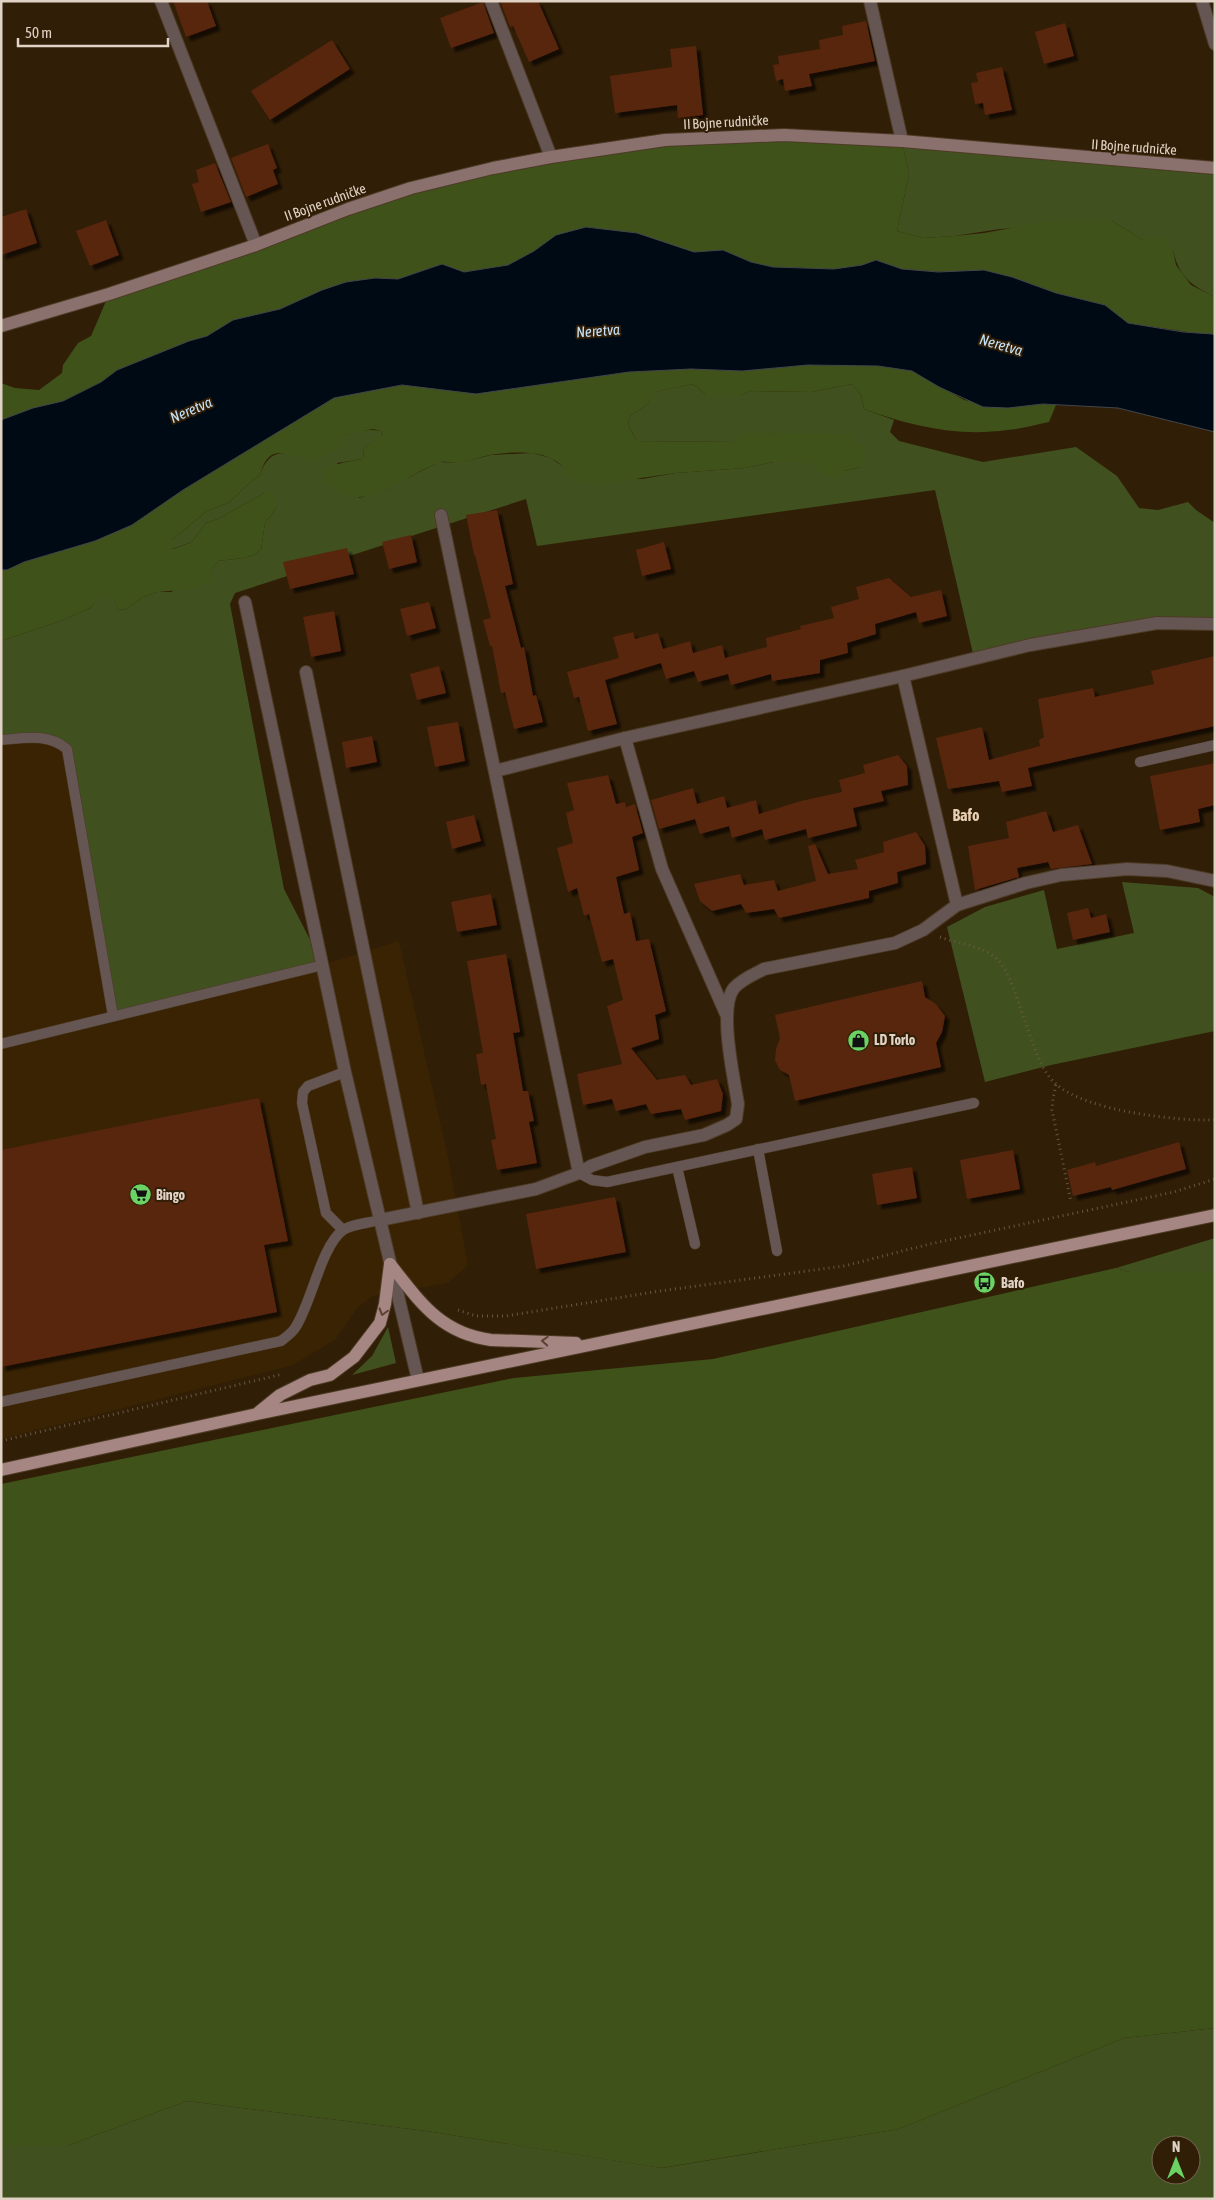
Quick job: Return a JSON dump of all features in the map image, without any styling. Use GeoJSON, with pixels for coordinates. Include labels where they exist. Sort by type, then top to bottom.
{"type":"FeatureCollection","features":[{"type":"Feature","properties":{"kind":"main road"},"geometry":{"type":"LineString","coordinates":[[1,1470],[418,1380],[1215,1216]]}},
{"type":"Feature","properties":{"kind":"main road"},"geometry":{"type":"LineString","coordinates":[[390,1264],[423,1306],[437,1319],[458,1331],[477,1338],[491,1340],[594,1344]]}},
{"type":"Feature","properties":{"kind":"main road"},"geometry":{"type":"LineString","coordinates":[[257,1414],[280,1395],[310,1380],[330,1375],[354,1357],[380,1323],[385,1304],[390,1264]]}},
{"type":"Feature","properties":{"kind":"street"},"geometry":{"type":"LineString","coordinates":[[161,1],[256,245]]}},
{"type":"Feature","properties":{"kind":"street"},"geometry":{"type":"LineString","coordinates":[[491,1],[551,157]]}},
{"type":"Feature","properties":{"kind":"street"},"geometry":{"type":"LineString","coordinates":[[870,1],[902,142]]}},
{"type":"Feature","properties":{"kind":"street"},"geometry":{"type":"LineString","coordinates":[[1202,1],[1215,44]]}},
{"type":"Feature","properties":{"kind":"street","name":"II Bojne rudničke"},"geometry":{"type":"LineString","coordinates":[[1,326],[109,294],[256,245],[348,208],[411,188],[493,168],[551,157],[665,140],[774,135],[902,142],[1215,168]]}},
{"type":"Feature","properties":{"kind":"street"},"geometry":{"type":"LineString","coordinates":[[440,515],[579,1173]]}},
{"type":"Feature","properties":{"kind":"street"},"geometry":{"type":"LineString","coordinates":[[245,602],[345,1072],[418,1380]]}},
{"type":"Feature","properties":{"kind":"street"},"geometry":{"type":"LineString","coordinates":[[494,770],[1030,645],[1157,623],[1215,624]]}},
{"type":"Feature","properties":{"kind":"street"},"geometry":{"type":"LineString","coordinates":[[306,672],[418,1213]]}},
{"type":"Feature","properties":{"kind":"street"},"geometry":{"type":"LineString","coordinates":[[903,676],[957,905]]}},
{"type":"Feature","properties":{"kind":"street"},"geometry":{"type":"LineString","coordinates":[[380,1220],[536,1189],[579,1173],[591,1166],[645,1148],[704,1135],[736,1119],[738,1104],[726,1014],[662,868],[625,738]]}},
{"type":"Feature","properties":{"kind":"street"},"geometry":{"type":"LineString","coordinates":[[726,1014],[729,998],[734,989],[744,979],[764,970],[895,943],[924,930],[957,905],[1026,883],[1061,876],[1127,869],[1167,871],[1215,881]]}},
{"type":"Feature","properties":{"kind":"lane"},"geometry":{"type":"LineString","coordinates":[[1,740],[30,737],[50,738],[67,749],[113,1016]]}},
{"type":"Feature","properties":{"kind":"lane"},"geometry":{"type":"LineString","coordinates":[[1140,762],[1215,745]]}},
{"type":"Feature","properties":{"kind":"lane"},"geometry":{"type":"LineString","coordinates":[[1,1044],[323,965]]}},
{"type":"Feature","properties":{"kind":"lane"},"geometry":{"type":"LineString","coordinates":[[343,1230],[326,1213],[302,1103],[303,1092],[308,1086],[345,1072]]}},
{"type":"Feature","properties":{"kind":"lane"},"geometry":{"type":"LineString","coordinates":[[579,1173],[592,1180],[607,1182],[974,1103]]}},
{"type":"Feature","properties":{"kind":"lane"},"geometry":{"type":"LineString","coordinates":[[758,1150],[777,1252]]}},
{"type":"Feature","properties":{"kind":"lane"},"geometry":{"type":"LineString","coordinates":[[677,1167],[695,1244]]}},
{"type":"Feature","properties":{"kind":"lane"},"geometry":{"type":"LineString","coordinates":[[1,1402],[281,1341],[294,1330],[301,1319],[310,1292],[333,1241],[343,1230],[380,1220]]}},
{"type":"Feature","properties":{"kind":"path"},"geometry":{"type":"LineString","coordinates":[[924,930],[950,941],[981,949],[997,959],[1006,972],[1038,1055],[1047,1074],[1056,1085],[1072,1095],[1124,1112],[1215,1120]]}},
{"type":"Feature","properties":{"kind":"path"},"geometry":{"type":"LineString","coordinates":[[1056,1085],[1052,1110],[1071,1202]]}},
{"type":"Feature","properties":{"kind":"path"},"geometry":{"type":"LineString","coordinates":[[450,1305],[476,1316],[506,1316],[699,1285],[844,1266],[930,1244],[1174,1192],[1215,1179]]}},
{"type":"Feature","properties":{"kind":"path"},"geometry":{"type":"LineString","coordinates":[[1,1441],[288,1372]]}},
{"type":"Feature","properties":{"kind":"shaded area"},"geometry":{"type":"Polygon","coordinates":[[[50,738],[323,965],[399,941],[448,1157],[468,1265],[448,1283],[373,1296],[357,1308],[336,1339],[293,1365],[1,1439],[1,741],[50,738]]]}},
{"type":"Feature","properties":{"kind":"green space"},"geometry":{"type":"Polygon","coordinates":[[[665,140],[902,141],[909,174],[897,231],[923,238],[984,233],[1048,221],[1112,221],[1143,240],[1162,238],[1173,250],[1176,265],[1191,285],[1215,297],[1215,336],[1128,323],[1105,305],[1056,293],[1012,277],[902,269],[876,260],[862,265],[834,269],[773,267],[751,262],[723,250],[694,252],[637,233],[586,227],[556,235],[534,251],[508,265],[464,272],[442,264],[398,279],[375,278],[346,282],[322,290],[280,309],[233,320],[207,336],[189,341],[117,370],[101,382],[63,401],[33,408],[1,420],[1,383],[15,388],[39,390],[62,373],[63,365],[78,343],[91,336],[109,294],[411,188],[665,140]]]}},
{"type":"Feature","properties":{"kind":"green space"},"geometry":{"type":"Polygon","coordinates":[[[902,141],[1215,168],[1215,297],[1187,279],[1179,267],[1173,250],[1143,240],[1112,221],[1000,229],[954,236],[923,238],[897,231],[909,174],[902,141]]]}},
{"type":"Feature","properties":{"kind":"green space"},"geometry":{"type":"Polygon","coordinates":[[[808,365],[878,366],[912,371],[964,400],[1008,408],[1043,404],[1056,405],[1049,422],[1023,428],[989,432],[952,431],[917,425],[864,409],[861,395],[852,384],[811,392],[751,391],[741,395],[706,395],[693,384],[655,392],[648,404],[630,416],[628,425],[637,441],[734,442],[739,435],[753,433],[846,434],[864,447],[865,456],[861,467],[844,471],[835,480],[807,462],[774,462],[745,468],[676,473],[606,483],[585,483],[568,477],[556,461],[546,456],[511,453],[490,455],[460,463],[440,462],[391,487],[371,495],[356,497],[339,491],[322,476],[335,465],[363,459],[364,448],[383,435],[381,431],[373,429],[344,435],[343,445],[330,454],[318,458],[306,459],[283,454],[270,456],[260,475],[230,502],[207,511],[172,540],[173,549],[192,542],[206,523],[220,518],[264,493],[273,493],[277,507],[265,523],[261,550],[254,555],[218,561],[212,569],[211,580],[191,589],[158,592],[143,597],[125,610],[118,609],[114,597],[101,596],[90,608],[63,620],[1,641],[1,570],[7,570],[24,562],[95,541],[132,525],[183,490],[334,398],[402,385],[432,388],[551,383],[629,372],[691,369],[742,371],[808,365]]]}},
{"type":"Feature","properties":{"kind":"green space"},"geometry":{"type":"Polygon","coordinates":[[[693,384],[706,395],[741,395],[751,391],[811,392],[852,384],[861,395],[864,409],[894,420],[890,432],[899,441],[983,462],[1076,447],[1117,476],[1139,508],[1158,510],[1188,502],[1215,523],[1215,624],[1195,623],[974,658],[935,490],[537,546],[526,499],[235,593],[230,604],[284,889],[323,965],[113,1016],[67,749],[60,743],[1,740],[1,641],[63,620],[90,608],[101,595],[114,596],[118,609],[125,610],[143,597],[158,592],[171,592],[212,569],[218,561],[254,555],[261,550],[265,523],[277,507],[264,493],[220,518],[206,523],[192,542],[172,549],[172,540],[207,511],[230,502],[260,475],[265,464],[272,456],[281,453],[293,456],[336,438],[360,431],[381,431],[383,436],[364,448],[363,459],[337,463],[359,498],[386,489],[439,462],[459,463],[491,455],[532,453],[551,458],[566,469],[642,479],[676,473],[745,468],[774,462],[807,462],[844,471],[861,467],[779,434],[753,433],[734,442],[637,441],[628,425],[630,416],[648,404],[654,392],[693,384]]]}},
{"type":"Feature","properties":{"kind":"green space"},"geometry":{"type":"Polygon","coordinates":[[[1122,882],[1198,888],[1215,897],[1215,1031],[1051,1065],[985,1082],[947,927],[985,907],[1044,890],[1057,949],[1134,933],[1122,882]]]}},
{"type":"Feature","properties":{"kind":"green space"},"geometry":{"type":"Polygon","coordinates":[[[1215,1238],[1215,1272],[1130,1272],[1116,1268],[1215,1238]]]}},
{"type":"Feature","properties":{"kind":"green space"},"geometry":{"type":"Polygon","coordinates":[[[1116,1268],[1130,1272],[1215,1272],[1215,2028],[1124,2038],[899,2129],[661,2168],[426,2131],[187,2101],[67,2146],[1,2146],[1,1484],[514,1378],[713,1359],[1116,1268]]]}},
{"type":"Feature","properties":{"kind":"green space"},"geometry":{"type":"Polygon","coordinates":[[[388,1327],[396,1363],[352,1375],[372,1356],[388,1327]]]}},
{"type":"Feature","properties":{"kind":"green space"},"geometry":{"type":"Polygon","coordinates":[[[1215,2028],[1215,2199],[1,2199],[1,2146],[67,2146],[187,2101],[426,2131],[662,2168],[899,2129],[1124,2038],[1215,2028]]]}},
{"type":"Feature","properties":{"kind":"water","name":"Neretva"},"geometry":{"type":"Polygon","coordinates":[[[586,227],[637,233],[694,252],[723,250],[751,262],[773,267],[834,269],[862,265],[876,260],[902,269],[938,272],[984,270],[1012,277],[1056,293],[1105,305],[1128,323],[1183,332],[1213,334],[1215,336],[1215,432],[1118,408],[1043,404],[1008,408],[983,407],[939,387],[912,371],[878,366],[808,365],[742,371],[691,369],[629,372],[476,394],[402,385],[334,398],[183,490],[132,525],[95,541],[24,562],[7,570],[1,570],[1,420],[33,408],[63,401],[101,382],[117,370],[189,341],[207,336],[233,320],[280,309],[322,290],[346,282],[375,278],[398,279],[442,264],[464,272],[508,265],[534,251],[556,235],[586,227]]]}},
{"type":"Feature","properties":{"kind":"building"},"geometry":{"type":"Polygon","coordinates":[[[173,1],[207,1],[216,26],[186,37],[173,1]]]}},
{"type":"Feature","properties":{"kind":"building"},"geometry":{"type":"Polygon","coordinates":[[[500,1],[538,1],[559,49],[529,62],[513,26],[510,27],[500,1]]]}},
{"type":"Feature","properties":{"kind":"building"},"geometry":{"type":"Polygon","coordinates":[[[483,2],[494,33],[451,48],[440,18],[483,2]]]}},
{"type":"Feature","properties":{"kind":"building"},"geometry":{"type":"Polygon","coordinates":[[[866,21],[875,61],[809,74],[812,86],[785,91],[783,79],[776,81],[773,65],[779,64],[778,56],[820,49],[819,40],[843,35],[842,26],[866,21]]]}},
{"type":"Feature","properties":{"kind":"building"},"geometry":{"type":"Polygon","coordinates":[[[1065,23],[1074,56],[1044,64],[1035,32],[1065,23]]]}},
{"type":"Feature","properties":{"kind":"building"},"geometry":{"type":"Polygon","coordinates":[[[332,40],[350,69],[270,120],[251,91],[332,40]]]}},
{"type":"Feature","properties":{"kind":"building"},"geometry":{"type":"Polygon","coordinates":[[[696,46],[703,115],[678,118],[677,105],[615,113],[610,76],[672,67],[670,49],[696,46]]]}},
{"type":"Feature","properties":{"kind":"building"},"geometry":{"type":"Polygon","coordinates":[[[1002,67],[1012,110],[985,115],[983,103],[975,104],[971,83],[978,82],[976,73],[1002,67]]]}},
{"type":"Feature","properties":{"kind":"building"},"geometry":{"type":"Polygon","coordinates":[[[268,144],[277,168],[273,170],[278,184],[246,197],[231,158],[268,144]]]}},
{"type":"Feature","properties":{"kind":"building"},"geometry":{"type":"Polygon","coordinates":[[[215,163],[231,202],[201,212],[192,184],[199,182],[196,170],[215,163]]]}},
{"type":"Feature","properties":{"kind":"building"},"geometry":{"type":"Polygon","coordinates":[[[26,209],[37,243],[1,255],[1,217],[26,209]]]}},
{"type":"Feature","properties":{"kind":"building"},"geometry":{"type":"Polygon","coordinates":[[[106,220],[119,255],[90,266],[76,231],[106,220]]]}},
{"type":"Feature","properties":{"kind":"building"},"geometry":{"type":"Polygon","coordinates":[[[497,510],[513,584],[505,586],[521,648],[524,647],[533,696],[536,695],[543,722],[514,729],[505,692],[501,693],[492,646],[490,646],[483,620],[491,618],[474,555],[466,515],[497,510]]]}},
{"type":"Feature","properties":{"kind":"building"},"geometry":{"type":"Polygon","coordinates":[[[411,535],[417,562],[389,569],[382,542],[411,535]]]}},
{"type":"Feature","properties":{"kind":"building"},"geometry":{"type":"Polygon","coordinates":[[[664,542],[671,569],[642,576],[636,550],[664,542]]]}},
{"type":"Feature","properties":{"kind":"building"},"geometry":{"type":"Polygon","coordinates":[[[347,548],[354,574],[290,589],[283,562],[347,548]]]}},
{"type":"Feature","properties":{"kind":"building"},"geometry":{"type":"Polygon","coordinates":[[[889,578],[911,597],[941,590],[947,616],[919,623],[916,612],[875,624],[876,634],[847,643],[848,653],[820,660],[820,673],[772,681],[771,674],[731,685],[728,674],[698,682],[694,671],[666,679],[661,663],[605,680],[617,724],[588,731],[579,697],[574,698],[567,672],[619,658],[613,637],[633,632],[635,639],[658,633],[663,649],[690,641],[693,653],[722,645],[725,658],[767,647],[766,638],[801,629],[800,626],[834,618],[831,607],[859,599],[856,587],[889,578]]]}},
{"type":"Feature","properties":{"kind":"building"},"geometry":{"type":"Polygon","coordinates":[[[429,602],[436,628],[407,636],[400,609],[429,602]]]}},
{"type":"Feature","properties":{"kind":"building"},"geometry":{"type":"Polygon","coordinates":[[[334,611],[341,651],[311,657],[303,617],[334,611]]]}},
{"type":"Feature","properties":{"kind":"building"},"geometry":{"type":"Polygon","coordinates":[[[1215,656],[1215,726],[1028,768],[1032,786],[1002,792],[999,781],[948,789],[936,738],[982,727],[989,760],[1040,746],[1039,740],[1044,737],[1038,699],[1093,688],[1095,697],[1154,684],[1151,671],[1215,656]]]}},
{"type":"Feature","properties":{"kind":"building"},"geometry":{"type":"Polygon","coordinates":[[[439,666],[446,693],[417,700],[410,674],[439,666]]]}},
{"type":"Feature","properties":{"kind":"building"},"geometry":{"type":"Polygon","coordinates":[[[458,722],[465,761],[435,767],[427,727],[458,722]]]}},
{"type":"Feature","properties":{"kind":"building"},"geometry":{"type":"Polygon","coordinates":[[[372,736],[377,762],[346,768],[342,742],[372,736]]]}},
{"type":"Feature","properties":{"kind":"building"},"geometry":{"type":"Polygon","coordinates":[[[898,755],[907,766],[908,785],[881,791],[884,801],[853,808],[857,826],[808,838],[806,829],[765,840],[762,829],[732,838],[729,826],[700,834],[695,819],[659,829],[651,800],[693,788],[697,804],[724,796],[727,808],[756,800],[759,814],[801,801],[842,792],[839,780],[865,773],[863,765],[898,755]]]}},
{"type":"Feature","properties":{"kind":"building"},"geometry":{"type":"Polygon","coordinates":[[[1215,763],[1215,805],[1198,809],[1200,822],[1160,830],[1150,776],[1215,763]]]}},
{"type":"Feature","properties":{"kind":"building"},"geometry":{"type":"Polygon","coordinates":[[[608,775],[616,804],[625,802],[626,807],[635,804],[643,833],[632,837],[639,870],[616,877],[624,914],[630,912],[636,941],[649,939],[666,1011],[655,1015],[659,1039],[631,1048],[657,1080],[685,1075],[691,1085],[717,1079],[723,1094],[721,1111],[685,1120],[681,1109],[651,1114],[646,1104],[616,1111],[612,1099],[583,1105],[577,1074],[622,1064],[607,1006],[623,1000],[613,959],[602,962],[589,914],[584,916],[577,888],[568,892],[557,848],[573,843],[566,813],[574,810],[567,783],[608,775]]]}},
{"type":"Feature","properties":{"kind":"building"},"geometry":{"type":"Polygon","coordinates":[[[1046,811],[1053,832],[1078,825],[1092,864],[1051,869],[1048,862],[1017,868],[1019,877],[975,890],[968,846],[1009,838],[1006,822],[1046,811]]]}},
{"type":"Feature","properties":{"kind":"building"},"geometry":{"type":"Polygon","coordinates":[[[474,815],[481,841],[452,849],[446,822],[474,815]]]}},
{"type":"Feature","properties":{"kind":"building"},"geometry":{"type":"Polygon","coordinates":[[[916,832],[925,846],[926,864],[897,872],[898,883],[869,891],[869,898],[779,918],[774,909],[746,913],[741,904],[712,911],[700,901],[694,884],[740,874],[744,885],[774,880],[778,891],[816,881],[808,846],[815,844],[828,874],[858,869],[855,860],[884,852],[883,842],[916,832]]]}},
{"type":"Feature","properties":{"kind":"building"},"geometry":{"type":"Polygon","coordinates":[[[491,894],[497,925],[457,932],[451,902],[491,894]]]}},
{"type":"Feature","properties":{"kind":"building"},"geometry":{"type":"Polygon","coordinates":[[[1088,908],[1091,918],[1106,914],[1110,932],[1073,940],[1067,913],[1088,908]]]}},
{"type":"Feature","properties":{"kind":"building"},"geometry":{"type":"Polygon","coordinates":[[[506,954],[520,1032],[513,1033],[523,1091],[528,1091],[534,1121],[529,1122],[537,1163],[497,1170],[491,1140],[496,1139],[486,1084],[481,1085],[476,1054],[483,1053],[467,961],[506,954]]]}},
{"type":"Feature","properties":{"kind":"building","name":"LD Torlo"},"geometry":{"type":"Polygon","coordinates":[[[922,981],[925,997],[936,1004],[945,1016],[942,1032],[936,1043],[941,1067],[795,1101],[789,1075],[780,1070],[775,1060],[780,1038],[775,1015],[922,981]]]}},
{"type":"Feature","properties":{"kind":"building","name":"Bingo"},"geometry":{"type":"Polygon","coordinates":[[[259,1098],[288,1241],[264,1245],[277,1312],[1,1367],[1,1150],[259,1098]]]}},
{"type":"Feature","properties":{"kind":"building"},"geometry":{"type":"Polygon","coordinates":[[[1179,1142],[1186,1169],[1112,1190],[1111,1187],[1073,1196],[1067,1170],[1095,1162],[1096,1166],[1179,1142]]]}},
{"type":"Feature","properties":{"kind":"building"},"geometry":{"type":"Polygon","coordinates":[[[1013,1150],[1020,1189],[967,1199],[960,1160],[1013,1150]]]}},
{"type":"Feature","properties":{"kind":"building"},"geometry":{"type":"Polygon","coordinates":[[[912,1167],[917,1198],[877,1205],[872,1174],[912,1167]]]}},
{"type":"Feature","properties":{"kind":"building"},"geometry":{"type":"Polygon","coordinates":[[[615,1197],[626,1252],[536,1269],[526,1214],[615,1197]]]}},
{"type":"Feature","properties":{"kind":"place","name":"LD Torlo"},"geometry":{"type":"Point","coordinates":[858,1040]}},
{"type":"Feature","properties":{"kind":"place","name":"Bingo"},"geometry":{"type":"Point","coordinates":[140,1195]}},
{"type":"Feature","properties":{"kind":"place","name":"Bafo"},"geometry":{"type":"Point","coordinates":[985,1283]}},
{"type":"Feature","properties":{"kind":"district","name":"Bafo"},"geometry":{"type":"Point","coordinates":[966,815]}}]}
